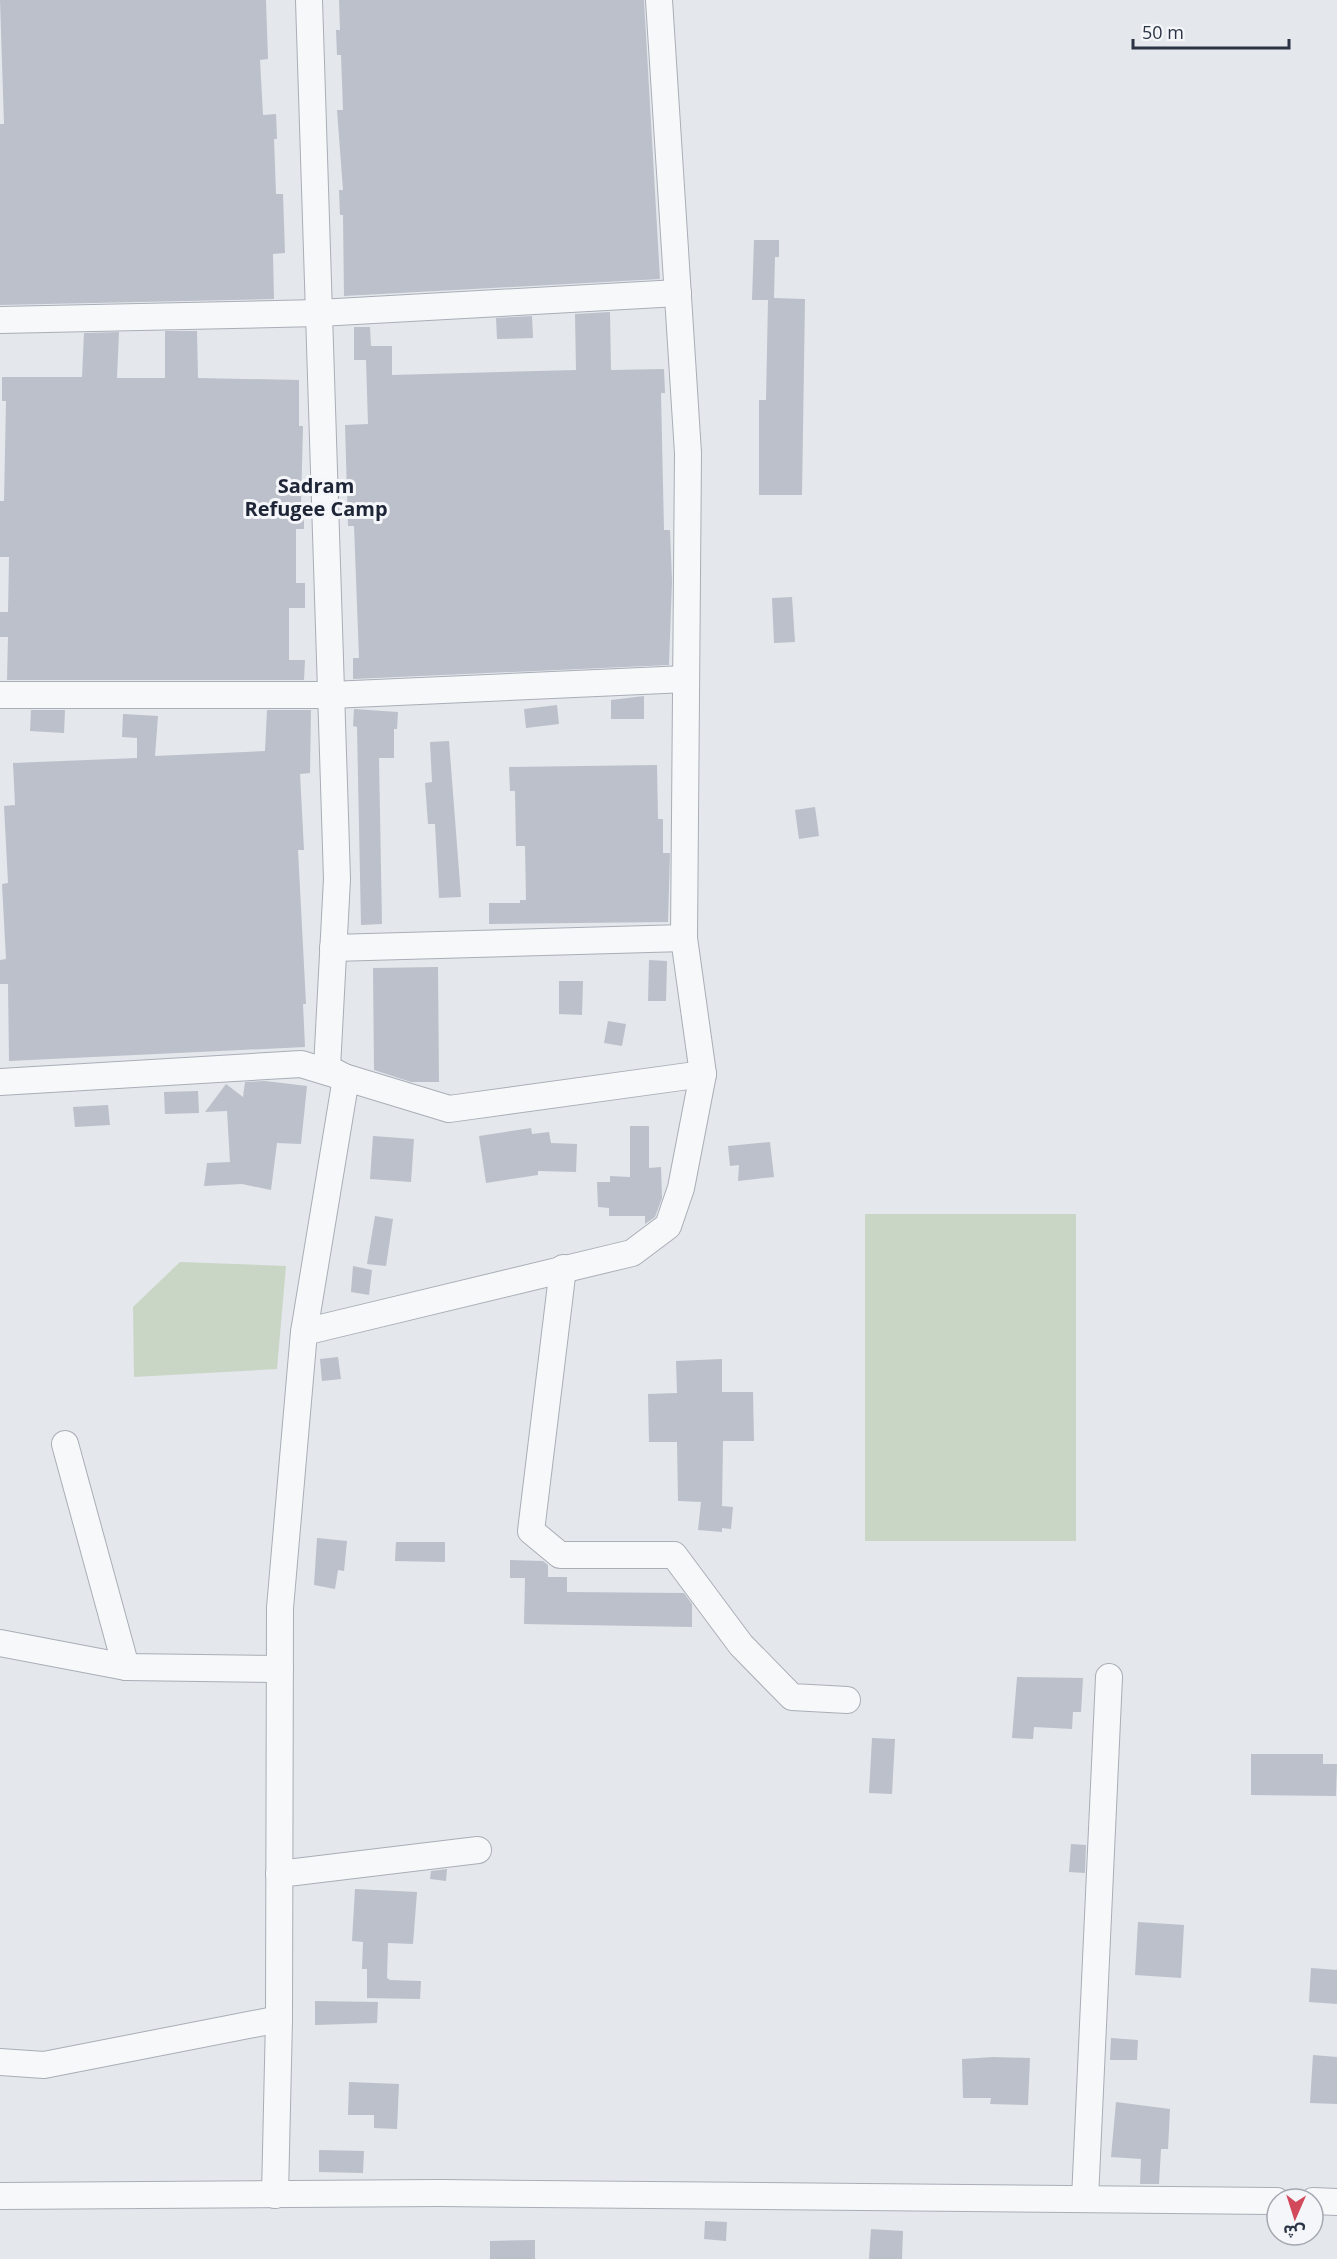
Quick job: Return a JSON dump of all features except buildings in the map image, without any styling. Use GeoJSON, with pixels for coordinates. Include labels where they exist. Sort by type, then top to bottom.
{"type":"FeatureCollection","features":[{"type":"Feature","properties":{"kind":"street"},"geometry":{"type":"LineString","coordinates":[[309,0],[337,879],[327,1068],[346,1078]]}},
{"type":"Feature","properties":{"kind":"street"},"geometry":{"type":"LineString","coordinates":[[304,1332],[632,1253],[668,1226],[681,1188],[703,1074],[684,938],[688,453],[659,0]]}},
{"type":"Feature","properties":{"kind":"street"},"geometry":{"type":"LineString","coordinates":[[0,320],[319,313],[678,293]]}},
{"type":"Feature","properties":{"kind":"street"},"geometry":{"type":"LineString","coordinates":[[0,695],[331,695],[686,679]]}},
{"type":"Feature","properties":{"kind":"street"},"geometry":{"type":"LineString","coordinates":[[333,948],[684,938]]}},
{"type":"Feature","properties":{"kind":"street"},"geometry":{"type":"LineString","coordinates":[[0,1082],[301,1064],[449,1109],[703,1074]]}},
{"type":"Feature","properties":{"kind":"street"},"geometry":{"type":"LineString","coordinates":[[275,2195],[279,2019],[280,1608],[304,1332],[346,1078]]}},
{"type":"Feature","properties":{"kind":"street"},"geometry":{"type":"LineString","coordinates":[[563,1268],[531,1531],[560,1555],[674,1556],[741,1645],[792,1697],[847,1700]]}},
{"type":"Feature","properties":{"kind":"street"},"geometry":{"type":"LineString","coordinates":[[64,1444],[126,1668]]}},
{"type":"Feature","properties":{"kind":"street"},"geometry":{"type":"LineString","coordinates":[[0,1643],[126,1668],[280,1669]]}},
{"type":"Feature","properties":{"kind":"street"},"geometry":{"type":"LineString","coordinates":[[1085,2199],[1109,1677]]}},
{"type":"Feature","properties":{"kind":"street"},"geometry":{"type":"LineString","coordinates":[[279,1874],[478,1850]]}},
{"type":"Feature","properties":{"kind":"street"},"geometry":{"type":"LineString","coordinates":[[0,2062],[44,2065],[279,2019]]}},
{"type":"Feature","properties":{"kind":"street"},"geometry":{"type":"LineString","coordinates":[[0,2196],[440,2193],[1265,2201]]}},
{"type":"Feature","properties":{"kind":"green space"},"geometry":{"type":"Polygon","coordinates":[[[865,1214],[1076,1214],[1076,1541],[865,1541],[865,1214]]]}},
{"type":"Feature","properties":{"kind":"green space"},"geometry":{"type":"Polygon","coordinates":[[[180,1262],[286,1266],[277,1369],[134,1377],[133,1307],[180,1262]]]}},
{"type":"Feature","properties":{"kind":"district","name":"Sadram Refugee Camp"},"geometry":{"type":"Point","coordinates":[316,498]}}]}
